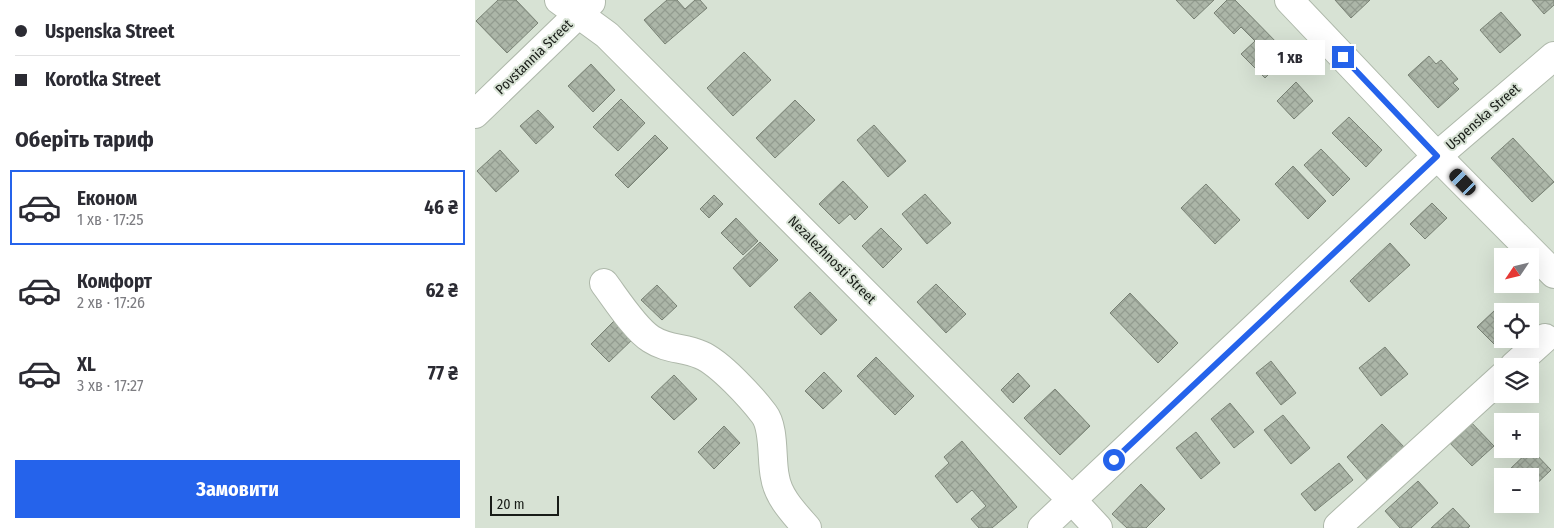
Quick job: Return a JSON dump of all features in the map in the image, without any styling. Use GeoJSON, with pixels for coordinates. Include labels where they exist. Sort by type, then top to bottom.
{"type":"FeatureCollection","features":[{"type":"Feature","properties":{"kind":"street"},"geometry":{"type":"LineString","coordinates":[[1289,0],[1437,156],[1554,274]]}},
{"type":"Feature","properties":{"kind":"street","name":"Povstannia Street"},"geometry":{"type":"LineString","coordinates":[[475,114],[577,4]]}},
{"type":"Feature","properties":{"kind":"street","name":"Nezalezhnosti Street"},"geometry":{"type":"LineString","coordinates":[[577,4],[1098,528]]}},
{"type":"Feature","properties":{"kind":"street","name":"Uspenska Street"},"geometry":{"type":"LineString","coordinates":[[1042,528],[1437,156],[1554,56]]}},
{"type":"Feature","properties":{"kind":"street"},"geometry":{"type":"LineString","coordinates":[[604,284],[649,338],[665,347],[701,354],[720,367],[766,416],[770,426],[775,478],[780,494],[807,528]]}},
{"type":"Feature","properties":{"kind":"street"},"geometry":{"type":"LineString","coordinates":[[1523,358],[1545,338]]}},
{"type":"Feature","properties":{"kind":"street"},"geometry":{"type":"LineString","coordinates":[[1335,523],[1494,384]]}},
{"type":"Feature","properties":{"kind":"building"},"geometry":{"type":"Polygon","coordinates":[[[498,0],[516,0],[538,23],[507,53],[476,21],[498,0]]]}},
{"type":"Feature","properties":{"kind":"building"},"geometry":{"type":"Polygon","coordinates":[[[667,0],[677,0],[685,9],[695,0],[700,0],[707,8],[665,44],[644,20],[667,0]]]}},
{"type":"Feature","properties":{"kind":"building"},"geometry":{"type":"Polygon","coordinates":[[[1176,0],[1214,0],[1194,19],[1176,0]]]}},
{"type":"Feature","properties":{"kind":"building"},"geometry":{"type":"Polygon","coordinates":[[[1227,0],[1235,0],[1282,48],[1279,52],[1285,58],[1265,78],[1241,54],[1255,41],[1241,27],[1234,34],[1214,13],[1227,0]]]}},
{"type":"Feature","properties":{"kind":"building"},"geometry":{"type":"Polygon","coordinates":[[[1335,0],[1370,0],[1351,18],[1335,0]]]}},
{"type":"Feature","properties":{"kind":"building"},"geometry":{"type":"Polygon","coordinates":[[[1532,0],[1554,0],[1554,5],[1544,14],[1532,0]]]}},
{"type":"Feature","properties":{"kind":"building"},"geometry":{"type":"Polygon","coordinates":[[[1501,12],[1521,35],[1500,53],[1480,30],[1501,12]]]}},
{"type":"Feature","properties":{"kind":"building"},"geometry":{"type":"Polygon","coordinates":[[[744,52],[771,80],[733,116],[707,88],[744,52]]]}},
{"type":"Feature","properties":{"kind":"building"},"geometry":{"type":"Polygon","coordinates":[[[1429,56],[1436,64],[1441,60],[1458,79],[1453,83],[1459,89],[1438,108],[1408,75],[1429,56]]]}},
{"type":"Feature","properties":{"kind":"building"},"geometry":{"type":"Polygon","coordinates":[[[591,64],[615,90],[593,112],[568,86],[591,64]]]}},
{"type":"Feature","properties":{"kind":"building"},"geometry":{"type":"Polygon","coordinates":[[[1296,82],[1313,101],[1294,119],[1277,101],[1296,82]]]}},
{"type":"Feature","properties":{"kind":"building"},"geometry":{"type":"Polygon","coordinates":[[[621,99],[645,123],[618,151],[593,127],[621,99]]]}},
{"type":"Feature","properties":{"kind":"building"},"geometry":{"type":"Polygon","coordinates":[[[795,100],[815,120],[775,158],[756,138],[795,100]]]}},
{"type":"Feature","properties":{"kind":"building"},"geometry":{"type":"Polygon","coordinates":[[[538,110],[554,127],[536,144],[520,126],[538,110]]]}},
{"type":"Feature","properties":{"kind":"building"},"geometry":{"type":"Polygon","coordinates":[[[1349,117],[1382,150],[1366,167],[1332,133],[1349,117]]]}},
{"type":"Feature","properties":{"kind":"building"},"geometry":{"type":"Polygon","coordinates":[[[874,125],[906,161],[888,177],[857,140],[874,125]]]}},
{"type":"Feature","properties":{"kind":"building"},"geometry":{"type":"Polygon","coordinates":[[[655,135],[668,148],[628,188],[615,175],[655,135]]]}},
{"type":"Feature","properties":{"kind":"building"},"geometry":{"type":"Polygon","coordinates":[[[1513,138],[1554,182],[1532,202],[1491,158],[1513,138]]]}},
{"type":"Feature","properties":{"kind":"building"},"geometry":{"type":"Polygon","coordinates":[[[1321,149],[1350,179],[1333,196],[1304,165],[1321,149]]]}},
{"type":"Feature","properties":{"kind":"building"},"geometry":{"type":"Polygon","coordinates":[[[500,150],[519,171],[496,192],[477,171],[500,150]]]}},
{"type":"Feature","properties":{"kind":"building"},"geometry":{"type":"Polygon","coordinates":[[[1293,166],[1326,201],[1308,219],[1275,184],[1293,166]]]}},
{"type":"Feature","properties":{"kind":"building"},"geometry":{"type":"Polygon","coordinates":[[[843,181],[868,207],[855,220],[850,214],[839,224],[819,204],[843,181]]]}},
{"type":"Feature","properties":{"kind":"building"},"geometry":{"type":"Polygon","coordinates":[[[1206,184],[1240,220],[1215,244],[1181,208],[1206,184]]]}},
{"type":"Feature","properties":{"kind":"building"},"geometry":{"type":"Polygon","coordinates":[[[925,194],[951,223],[927,244],[902,214],[925,194]]]}},
{"type":"Feature","properties":{"kind":"building"},"geometry":{"type":"Polygon","coordinates":[[[714,195],[723,204],[709,218],[700,209],[714,195]]]}},
{"type":"Feature","properties":{"kind":"building"},"geometry":{"type":"Polygon","coordinates":[[[1432,203],[1447,218],[1425,239],[1410,224],[1432,203]]]}},
{"type":"Feature","properties":{"kind":"building"},"geometry":{"type":"Polygon","coordinates":[[[736,218],[758,241],[743,255],[721,233],[736,218]]]}},
{"type":"Feature","properties":{"kind":"building"},"geometry":{"type":"Polygon","coordinates":[[[881,228],[902,249],[883,268],[862,246],[881,228]]]}},
{"type":"Feature","properties":{"kind":"building"},"geometry":{"type":"Polygon","coordinates":[[[760,242],[778,260],[750,287],[733,268],[760,242]]]}},
{"type":"Feature","properties":{"kind":"building"},"geometry":{"type":"Polygon","coordinates":[[[1390,243],[1410,265],[1369,302],[1350,281],[1390,243]]]}},
{"type":"Feature","properties":{"kind":"building"},"geometry":{"type":"Polygon","coordinates":[[[936,284],[966,314],[946,333],[917,302],[936,284]]]}},
{"type":"Feature","properties":{"kind":"building"},"geometry":{"type":"Polygon","coordinates":[[[657,285],[677,306],[662,320],[641,300],[657,285]]]}},
{"type":"Feature","properties":{"kind":"building"},"geometry":{"type":"Polygon","coordinates":[[[810,292],[837,320],[821,335],[794,307],[810,292]]]}},
{"type":"Feature","properties":{"kind":"building"},"geometry":{"type":"Polygon","coordinates":[[[1130,293],[1178,343],[1158,363],[1110,313],[1130,293]]]}},
{"type":"Feature","properties":{"kind":"building"},"geometry":{"type":"Polygon","coordinates":[[[1494,311],[1494,344],[1477,327],[1494,311]]]}},
{"type":"Feature","properties":{"kind":"building"},"geometry":{"type":"Polygon","coordinates":[[[618,317],[636,336],[609,362],[591,344],[618,317]]]}},
{"type":"Feature","properties":{"kind":"building"},"geometry":{"type":"Polygon","coordinates":[[[1385,347],[1408,374],[1381,396],[1359,368],[1385,347]]]}},
{"type":"Feature","properties":{"kind":"building"},"geometry":{"type":"Polygon","coordinates":[[[876,357],[914,396],[895,415],[857,376],[876,357]]]}},
{"type":"Feature","properties":{"kind":"building"},"geometry":{"type":"Polygon","coordinates":[[[1271,361],[1296,393],[1281,405],[1256,373],[1271,361]]]}},
{"type":"Feature","properties":{"kind":"building"},"geometry":{"type":"Polygon","coordinates":[[[824,372],[842,391],[823,409],[805,391],[824,372]]]}},
{"type":"Feature","properties":{"kind":"building"},"geometry":{"type":"Polygon","coordinates":[[[1018,373],[1030,386],[1013,403],[1001,390],[1018,373]]]}},
{"type":"Feature","properties":{"kind":"building"},"geometry":{"type":"Polygon","coordinates":[[[674,375],[697,399],[674,420],[651,397],[674,375]]]}},
{"type":"Feature","properties":{"kind":"building"},"geometry":{"type":"Polygon","coordinates":[[[1055,389],[1090,426],[1060,455],[1024,418],[1055,389]]]}},
{"type":"Feature","properties":{"kind":"building"},"geometry":{"type":"Polygon","coordinates":[[[1230,403],[1254,432],[1234,448],[1211,419],[1230,403]]]}},
{"type":"Feature","properties":{"kind":"building"},"geometry":{"type":"Polygon","coordinates":[[[1283,415],[1310,448],[1291,464],[1264,430],[1283,415]]]}},
{"type":"Feature","properties":{"kind":"building"},"geometry":{"type":"Polygon","coordinates":[[[1468,419],[1494,446],[1472,466],[1446,439],[1468,419]]]}},
{"type":"Feature","properties":{"kind":"building"},"geometry":{"type":"Polygon","coordinates":[[[1382,424],[1406,449],[1370,483],[1347,457],[1382,424]]]}},
{"type":"Feature","properties":{"kind":"building"},"geometry":{"type":"Polygon","coordinates":[[[724,426],[740,443],[714,469],[698,452],[724,426]]]}},
{"type":"Feature","properties":{"kind":"building"},"geometry":{"type":"Polygon","coordinates":[[[1196,432],[1220,463],[1201,479],[1176,448],[1196,432]]]}},
{"type":"Feature","properties":{"kind":"building"},"geometry":{"type":"Polygon","coordinates":[[[962,441],[1017,507],[992,528],[979,528],[971,519],[986,506],[972,490],[957,503],[935,476],[949,463],[944,457],[962,441]]]}},
{"type":"Feature","properties":{"kind":"building"},"geometry":{"type":"Polygon","coordinates":[[[1539,457],[1551,470],[1539,481],[1539,468],[1511,468],[1522,458],[1539,457]]]}},
{"type":"Feature","properties":{"kind":"building"},"geometry":{"type":"Polygon","coordinates":[[[1339,463],[1353,480],[1315,511],[1301,494],[1339,463]]]}},
{"type":"Feature","properties":{"kind":"building"},"geometry":{"type":"Polygon","coordinates":[[[1418,481],[1438,503],[1411,528],[1400,528],[1385,511],[1418,481]]]}},
{"type":"Feature","properties":{"kind":"building"},"geometry":{"type":"Polygon","coordinates":[[[1141,484],[1165,509],[1146,528],[1127,528],[1112,514],[1141,484]]]}},
{"type":"Feature","properties":{"kind":"building"},"geometry":{"type":"Polygon","coordinates":[[[1453,508],[1470,526],[1468,528],[1431,528],[1453,508]]]}},
{"type":"Feature","properties":{"kind":"route"},"geometry":{"type":"LineString","coordinates":[[1114,460],[1437,156],[1343,57]]}}]}
